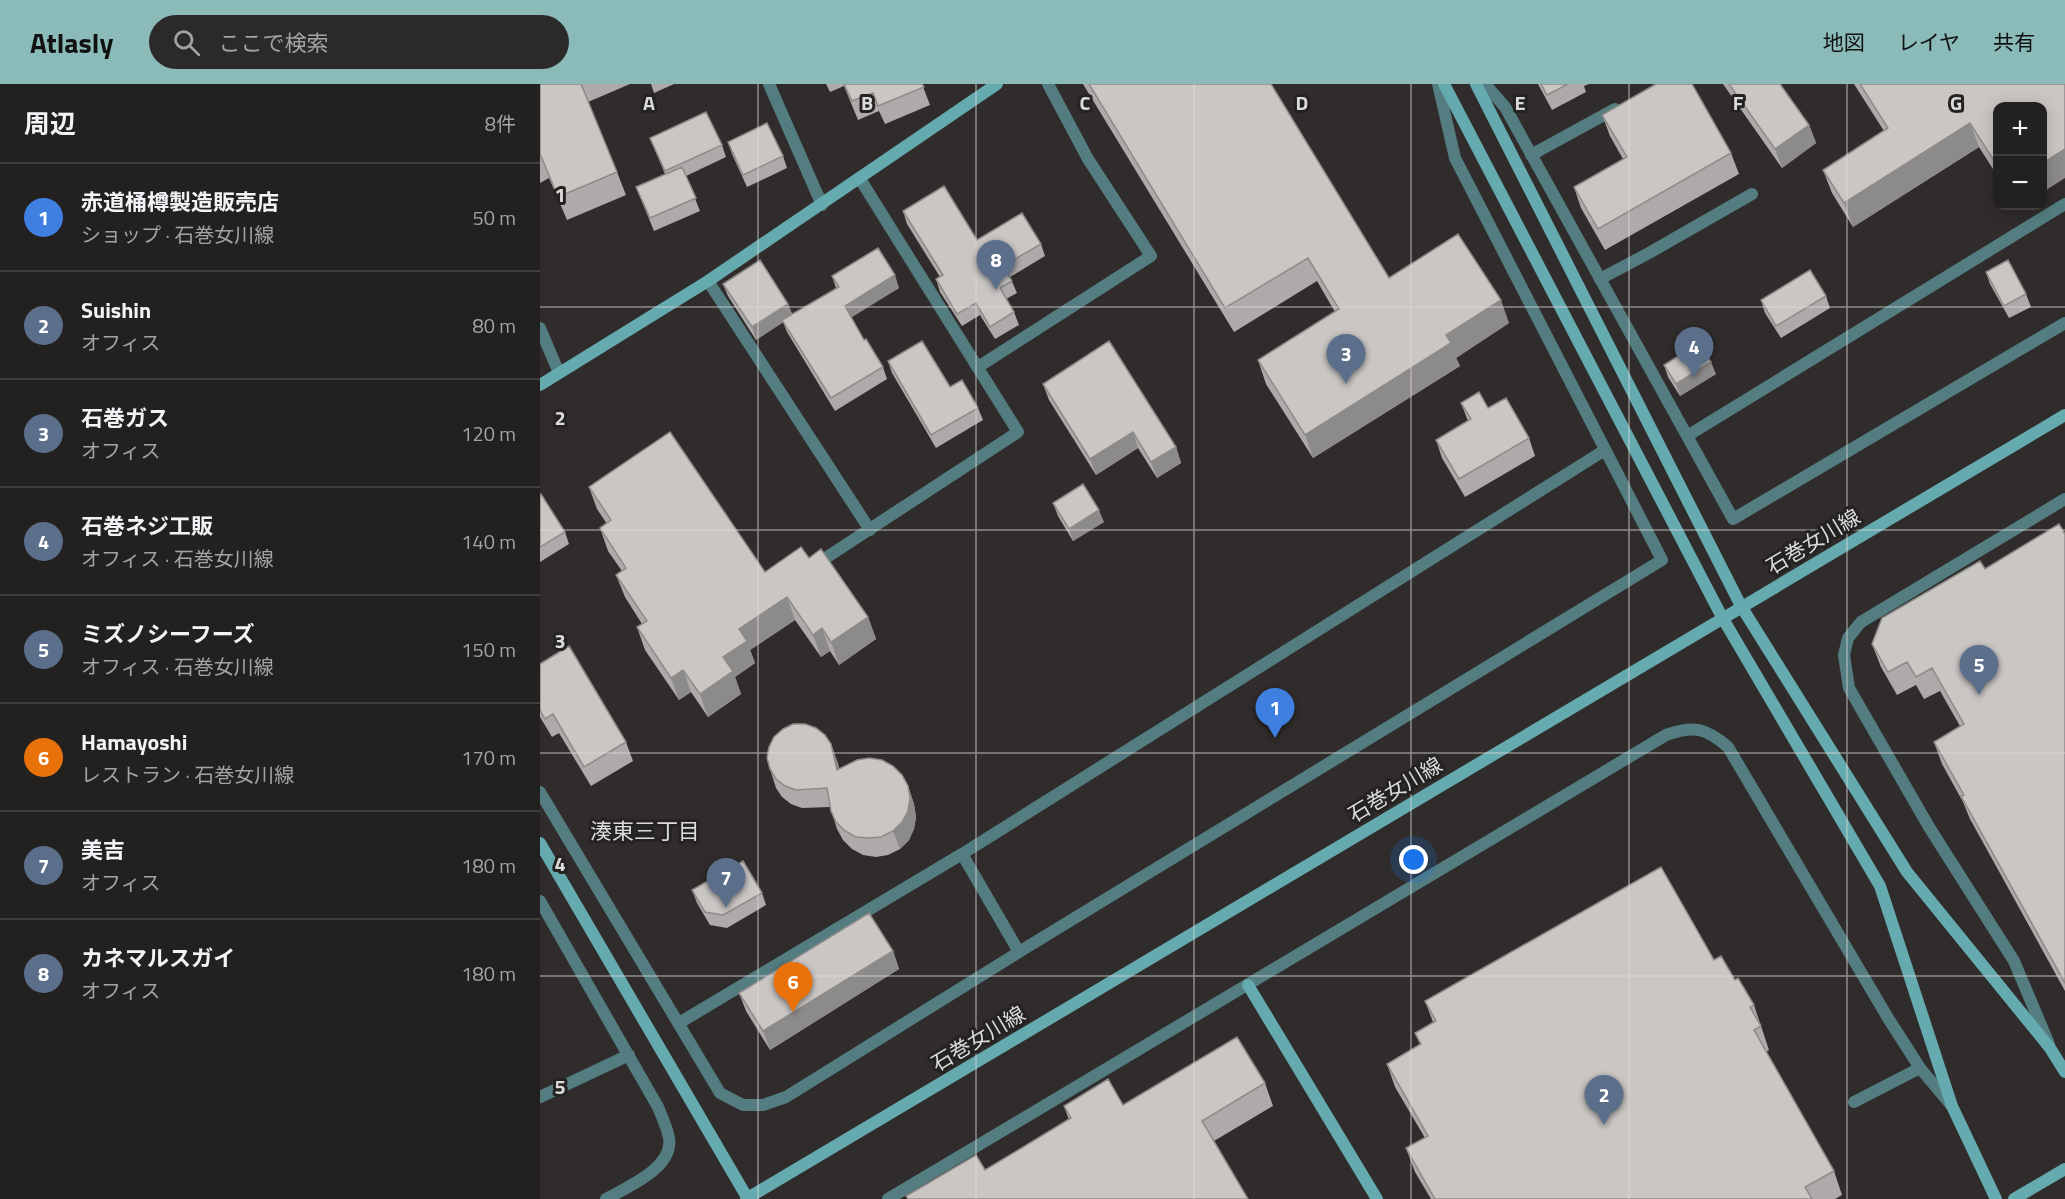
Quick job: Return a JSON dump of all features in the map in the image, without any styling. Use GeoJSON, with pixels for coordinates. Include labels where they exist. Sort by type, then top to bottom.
{"type":"FeatureCollection","features":[{"type":"Feature","properties":{"kind":"street"},"geometry":{"type":"LineString","coordinates":[[769,84],[822,205]]}},
{"type":"Feature","properties":{"kind":"street"},"geometry":{"type":"LineString","coordinates":[[540,385],[708,281],[997,84]]}},
{"type":"Feature","properties":{"kind":"street"},"geometry":{"type":"LineString","coordinates":[[978,367],[1151,256],[1088,159],[1048,84]]}},
{"type":"Feature","properties":{"kind":"street"},"geometry":{"type":"LineString","coordinates":[[540,792],[720,1093],[743,1105],[763,1105],[786,1097],[1019,952],[1662,560],[1455,158],[1438,84]]}},
{"type":"Feature","properties":{"kind":"street"},"geometry":{"type":"LineString","coordinates":[[1444,84],[1722,617],[1880,886],[1952,1107],[1996,1199]]}},
{"type":"Feature","properties":{"kind":"street"},"geometry":{"type":"LineString","coordinates":[[1476,84],[1742,606],[1907,872],[2050,1048],[2065,1072]]}},
{"type":"Feature","properties":{"kind":"street"},"geometry":{"type":"LineString","coordinates":[[1485,84],[1505,107],[1733,519],[2065,324]]}},
{"type":"Feature","properties":{"kind":"street"},"geometry":{"type":"LineString","coordinates":[[1532,155],[1621,106]]}},
{"type":"Feature","properties":{"kind":"street"},"geometry":{"type":"LineString","coordinates":[[818,563],[1018,432],[860,179]]}},
{"type":"Feature","properties":{"kind":"street"},"geometry":{"type":"LineString","coordinates":[[1600,279],[1752,194]]}},
{"type":"Feature","properties":{"kind":"street"},"geometry":{"type":"LineString","coordinates":[[1687,436],[2065,204]]}},
{"type":"Feature","properties":{"kind":"street"},"geometry":{"type":"LineString","coordinates":[[708,281],[870,530]]}},
{"type":"Feature","properties":{"kind":"street"},"geometry":{"type":"LineString","coordinates":[[540,328],[559,373]]}},
{"type":"Feature","properties":{"kind":"street","name":"石巻女川線"},"geometry":{"type":"LineString","coordinates":[[748,1199],[1722,617],[2065,415]]}},
{"type":"Feature","properties":{"kind":"street"},"geometry":{"type":"LineString","coordinates":[[679,1023],[962,854],[1605,450]]}},
{"type":"Feature","properties":{"kind":"street"},"geometry":{"type":"LineString","coordinates":[[2050,1048],[2014,961],[1929,827],[1848,688],[1844,655],[1848,638],[1861,622],[2065,499]]}},
{"type":"Feature","properties":{"kind":"street"},"geometry":{"type":"LineString","coordinates":[[888,1199],[1666,735],[1683,729],[1701,730],[1714,735],[1728,747],[1888,1018],[1920,1068],[1952,1107]]}},
{"type":"Feature","properties":{"kind":"street"},"geometry":{"type":"LineString","coordinates":[[540,843],[748,1199]]}},
{"type":"Feature","properties":{"kind":"street"},"geometry":{"type":"LineString","coordinates":[[962,854],[1019,952]]}},
{"type":"Feature","properties":{"kind":"street"},"geometry":{"type":"LineString","coordinates":[[540,901],[658,1107],[670,1140],[667,1153],[655,1171],[606,1199]]}},
{"type":"Feature","properties":{"kind":"street"},"geometry":{"type":"LineString","coordinates":[[1248,985],[1377,1199]]}},
{"type":"Feature","properties":{"kind":"street"},"geometry":{"type":"LineString","coordinates":[[540,1097],[629,1054]]}},
{"type":"Feature","properties":{"kind":"street"},"geometry":{"type":"LineString","coordinates":[[1854,1102],[1920,1068]]}},
{"type":"Feature","properties":{"kind":"street"},"geometry":{"type":"LineString","coordinates":[[2014,1199],[2065,1169]]}},
{"type":"Feature","properties":{"kind":"building"},"geometry":{"type":"Polygon","coordinates":[[[540,84],[581,84],[617,172],[558,197],[540,156],[540,84]]]}},
{"type":"Feature","properties":{"kind":"building"},"geometry":{"type":"Polygon","coordinates":[[[844,84],[922,84],[924,87],[878,106],[873,93],[852,101],[844,84]]]}},
{"type":"Feature","properties":{"kind":"building"},"geometry":{"type":"Polygon","coordinates":[[[1089,84],[1271,84],[1389,278],[1458,234],[1501,300],[1446,335],[1451,343],[1305,435],[1258,360],[1339,309],[1308,258],[1225,308],[1089,84]]]}},
{"type":"Feature","properties":{"kind":"building"},"geometry":{"type":"Polygon","coordinates":[[[1541,84],[1568,84],[1547,95],[1541,84]]]}},
{"type":"Feature","properties":{"kind":"building"},"geometry":{"type":"Polygon","coordinates":[[[1656,84],[1692,84],[1731,153],[1598,229],[1574,187],[1627,157],[1602,115],[1656,84]]]}},
{"type":"Feature","properties":{"kind":"building"},"geometry":{"type":"Polygon","coordinates":[[[1729,84],[1780,84],[1809,125],[1775,149],[1729,84]]]}},
{"type":"Feature","properties":{"kind":"building"},"geometry":{"type":"Polygon","coordinates":[[[1860,84],[2065,84],[2065,149],[2047,160],[2047,102],[1993,102],[1993,159],[1970,123],[1844,203],[1823,170],[1888,128],[1860,84]]]}},
{"type":"Feature","properties":{"kind":"building"},"geometry":{"type":"Polygon","coordinates":[[[706,112],[722,145],[665,171],[650,138],[706,112]]]}},
{"type":"Feature","properties":{"kind":"building"},"geometry":{"type":"Polygon","coordinates":[[[767,123],[783,156],[743,175],[728,142],[767,123]]]}},
{"type":"Feature","properties":{"kind":"building"},"geometry":{"type":"Polygon","coordinates":[[[682,167],[696,198],[650,218],[636,187],[682,167]]]}},
{"type":"Feature","properties":{"kind":"building"},"geometry":{"type":"Polygon","coordinates":[[[944,186],[977,240],[1022,213],[1041,244],[1003,266],[1012,281],[1000,288],[1014,312],[990,327],[976,303],[957,314],[936,279],[943,275],[903,211],[944,186]]]}},
{"type":"Feature","properties":{"kind":"building"},"geometry":{"type":"Polygon","coordinates":[[[878,248],[895,275],[845,306],[864,340],[866,339],[883,367],[831,398],[782,320],[839,287],[832,276],[878,248]]]}},
{"type":"Feature","properties":{"kind":"building"},"geometry":{"type":"Polygon","coordinates":[[[760,260],[788,304],[752,327],[723,284],[760,260]]]}},
{"type":"Feature","properties":{"kind":"building"},"geometry":{"type":"Polygon","coordinates":[[[2008,260],[2026,294],[2004,306],[1986,272],[2008,260]]]}},
{"type":"Feature","properties":{"kind":"building"},"geometry":{"type":"Polygon","coordinates":[[[1810,270],[1826,296],[1776,326],[1761,300],[1810,270]]]}},
{"type":"Feature","properties":{"kind":"building"},"geometry":{"type":"Polygon","coordinates":[[[922,341],[950,387],[962,380],[978,408],[931,435],[888,361],[922,341]]]}},
{"type":"Feature","properties":{"kind":"building"},"geometry":{"type":"Polygon","coordinates":[[[1109,341],[1176,447],[1151,462],[1133,432],[1090,459],[1043,384],[1109,341]]]}},
{"type":"Feature","properties":{"kind":"building"},"geometry":{"type":"Polygon","coordinates":[[[1699,343],[1711,362],[1676,384],[1664,365],[1699,343]]]}},
{"type":"Feature","properties":{"kind":"building"},"geometry":{"type":"Polygon","coordinates":[[[1479,392],[1488,408],[1506,398],[1529,438],[1459,479],[1436,440],[1471,419],[1461,403],[1479,392]]]}},
{"type":"Feature","properties":{"kind":"building"},"geometry":{"type":"Polygon","coordinates":[[[670,432],[765,572],[801,547],[809,558],[821,549],[868,617],[831,642],[822,628],[813,635],[787,597],[739,629],[747,641],[723,657],[733,671],[700,694],[683,670],[671,678],[637,627],[647,621],[616,575],[626,568],[600,528],[611,520],[589,487],[670,432]]]}},
{"type":"Feature","properties":{"kind":"building"},"geometry":{"type":"Polygon","coordinates":[[[1083,484],[1099,510],[1069,529],[1053,503],[1083,484]]]}},
{"type":"Feature","properties":{"kind":"building"},"geometry":{"type":"Polygon","coordinates":[[[540,494],[565,532],[540,547],[540,494]]]}},
{"type":"Feature","properties":{"kind":"building"},"geometry":{"type":"Polygon","coordinates":[[[2059,524],[2065,534],[2065,983],[1961,796],[1964,795],[1934,742],[1964,724],[1932,668],[1916,677],[1907,662],[1888,672],[1872,644],[1882,618],[1980,561],[1985,569],[2059,524]]]}},
{"type":"Feature","properties":{"kind":"building"},"geometry":{"type":"Polygon","coordinates":[[[569,646],[626,742],[584,767],[553,714],[545,719],[540,710],[540,664],[569,646]]]}},
{"type":"Feature","properties":{"kind":"building"},"geometry":{"type":"Polygon","coordinates":[[[793,724],[805,724],[825,735],[831,744],[837,770],[857,760],[869,758],[882,760],[893,766],[908,786],[910,798],[908,811],[902,822],[893,831],[881,837],[856,837],[836,822],[831,811],[827,788],[796,790],[776,779],[767,758],[769,747],[774,737],[793,724]]]}},
{"type":"Feature","properties":{"kind":"building"},"geometry":{"type":"Polygon","coordinates":[[[743,861],[762,893],[723,915],[705,912],[692,890],[743,861]]]}},
{"type":"Feature","properties":{"kind":"building"},"geometry":{"type":"Polygon","coordinates":[[[1661,867],[1714,960],[1721,956],[1735,980],[1738,978],[1754,1005],[1750,1007],[1761,1026],[1754,1030],[1834,1171],[1805,1187],[1812,1199],[1435,1199],[1406,1148],[1428,1136],[1387,1064],[1421,1044],[1415,1033],[1436,1021],[1425,1001],[1661,867]]]}},
{"type":"Feature","properties":{"kind":"building"},"geometry":{"type":"Polygon","coordinates":[[[869,913],[893,951],[763,1031],[739,993],[869,913]]]}},
{"type":"Feature","properties":{"kind":"building"},"geometry":{"type":"Polygon","coordinates":[[[1237,1037],[1265,1083],[1202,1121],[1248,1199],[908,1199],[906,1196],[976,1155],[985,1170],[1071,1118],[1064,1106],[1108,1079],[1123,1105],[1237,1037]]]}},
{"type":"Feature","properties":{"kind":"place","name":"カネマルスガイ"},"geometry":{"type":"Point","coordinates":[996,290]}},
{"type":"Feature","properties":{"kind":"place","name":"石巻ネジ工販"},"geometry":{"type":"Point","coordinates":[1694,377]}},
{"type":"Feature","properties":{"kind":"place","name":"石巻ガス"},"geometry":{"type":"Point","coordinates":[1346,384]}},
{"type":"Feature","properties":{"kind":"place","name":"ミズノシーフーズ"},"geometry":{"type":"Point","coordinates":[1979,695]}},
{"type":"Feature","properties":{"kind":"place","name":"赤道桶樽製造販売店"},"geometry":{"type":"Point","coordinates":[1275,738]}},
{"type":"Feature","properties":{"kind":"place","name":"美吉"},"geometry":{"type":"Point","coordinates":[726,908]}},
{"type":"Feature","properties":{"kind":"place","name":"Hamayoshi"},"geometry":{"type":"Point","coordinates":[793,1012]}},
{"type":"Feature","properties":{"kind":"place","name":"Suishin"},"geometry":{"type":"Point","coordinates":[1604,1125]}},
{"type":"Feature","properties":{"kind":"district","name":"湊東三丁目"},"geometry":{"type":"Point","coordinates":[645,831]}}]}
